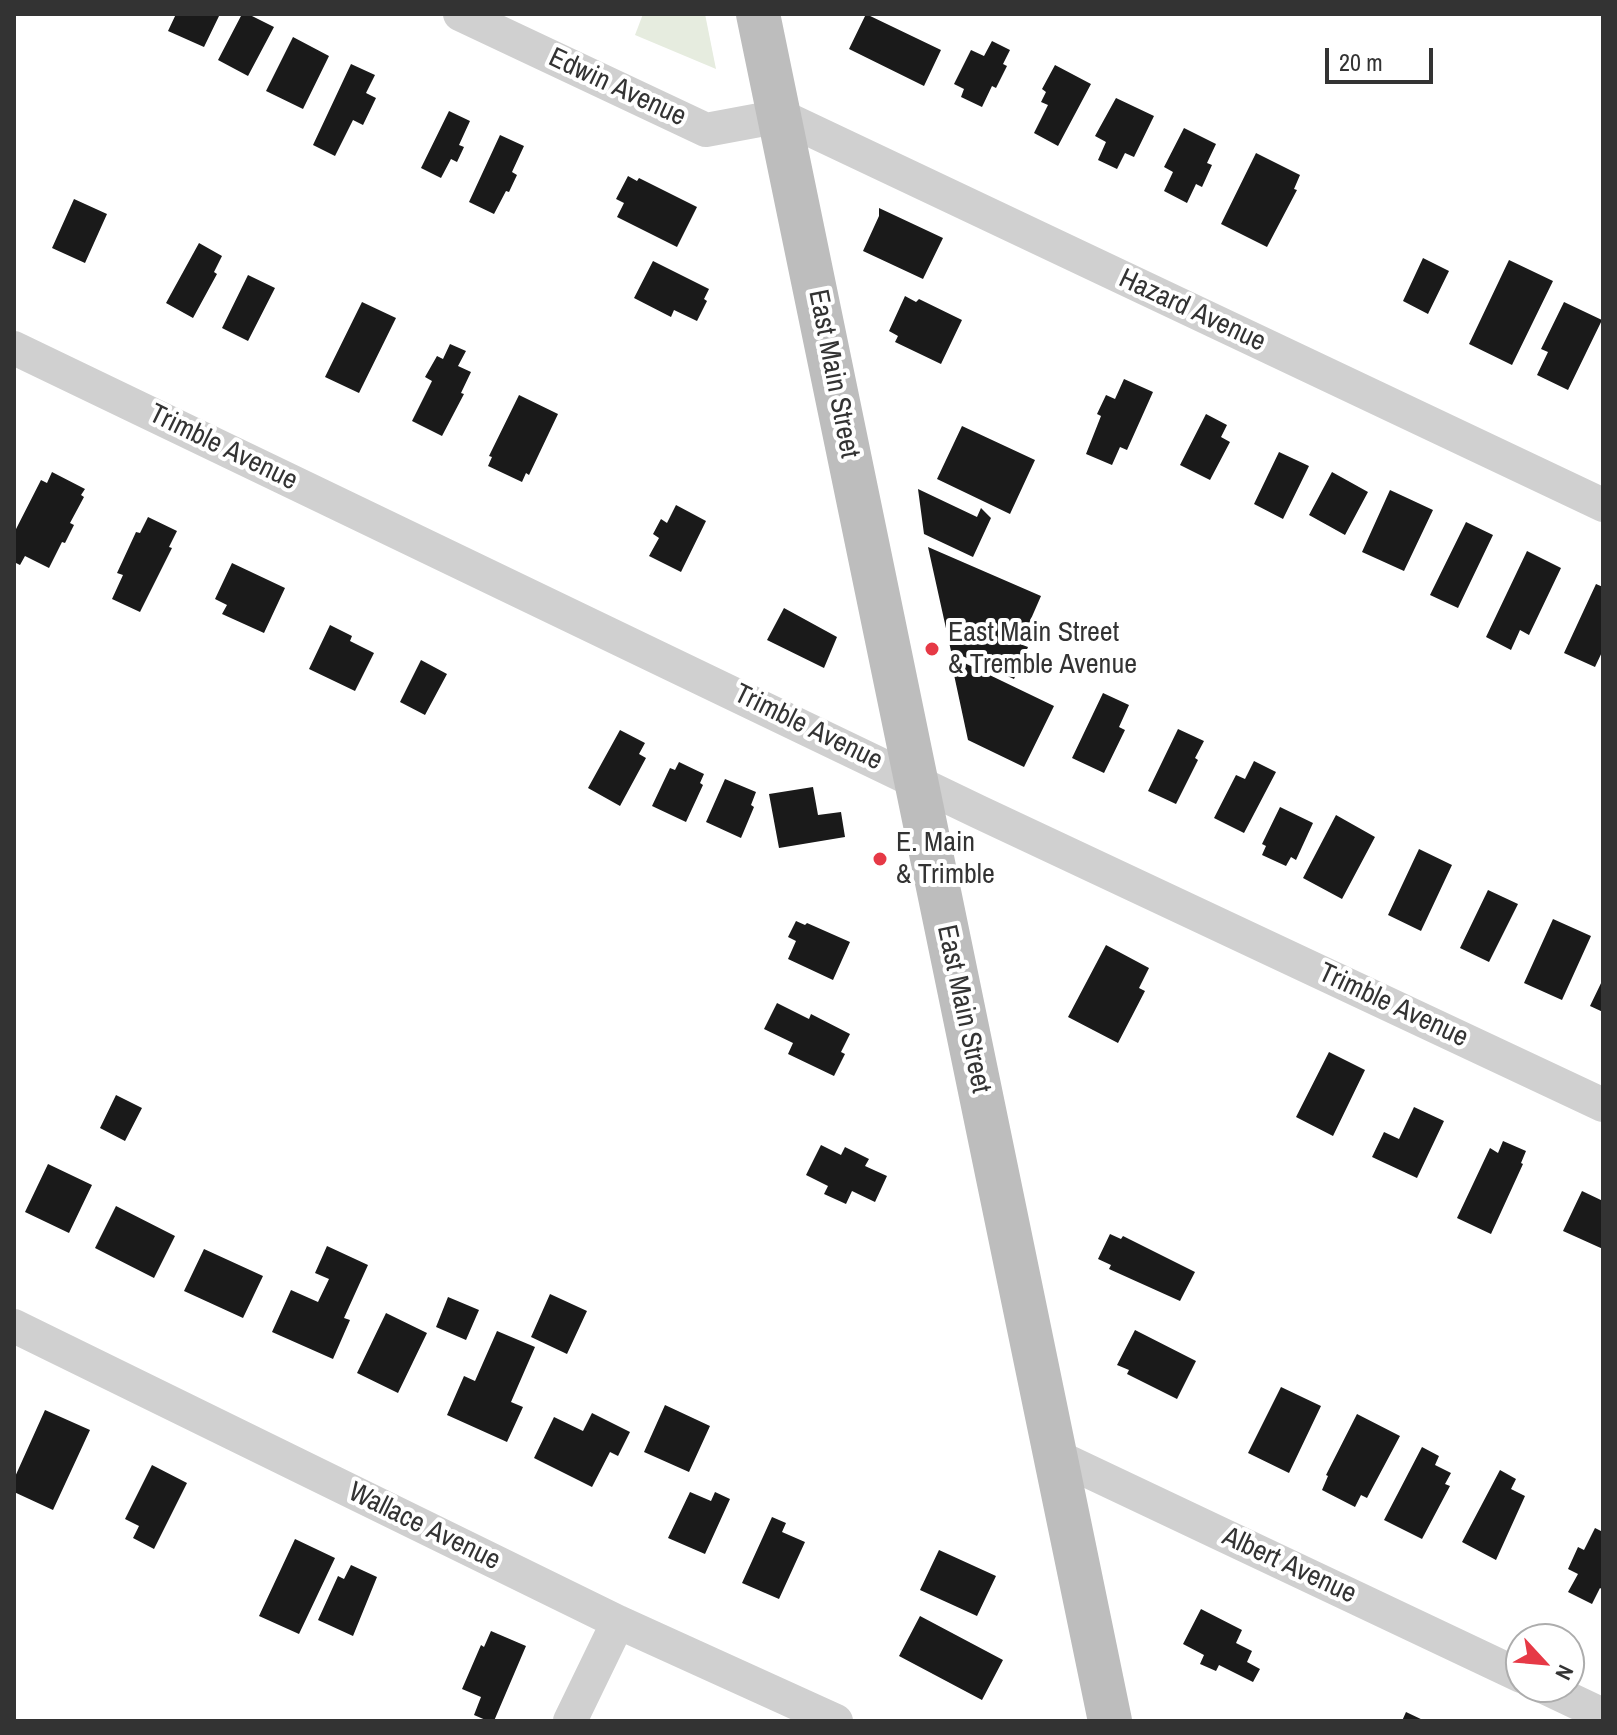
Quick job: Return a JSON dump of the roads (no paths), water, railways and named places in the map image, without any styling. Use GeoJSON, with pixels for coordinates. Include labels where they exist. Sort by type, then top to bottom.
{"type":"FeatureCollection","features":[{"type":"Feature","properties":{"kind":"street","name":"Edwin Avenue"},"geometry":{"type":"LineString","coordinates":[[460,14],[706,130],[781,116]]}},
{"type":"Feature","properties":{"kind":"street","name":"East Main Street"},"geometry":{"type":"LineString","coordinates":[[758,14],[1110,1721]]}},
{"type":"Feature","properties":{"kind":"street","name":"Hazard Avenue"},"geometry":{"type":"LineString","coordinates":[[781,116],[1603,505]]}},
{"type":"Feature","properties":{"kind":"street","name":"Trimble Avenue"},"geometry":{"type":"LineString","coordinates":[[14,348],[1603,1105]]}},
{"type":"Feature","properties":{"kind":"street","name":"Wallace Avenue"},"geometry":{"type":"LineString","coordinates":[[14,1326],[618,1622],[836,1721]]}},
{"type":"Feature","properties":{"kind":"street","name":"Albert Avenue"},"geometry":{"type":"LineString","coordinates":[[1056,1456],[1505,1668]]}},
{"type":"Feature","properties":{"kind":"street"},"geometry":{"type":"LineString","coordinates":[[570,1721],[618,1622]]}},
{"type":"Feature","properties":{"kind":"street"},"geometry":{"type":"LineString","coordinates":[[1578,1703],[1603,1715]]}},
{"type":"Feature","properties":{"kind":"place","name":"East Main Street & Tremble Avenue"},"geometry":{"type":"Point","coordinates":[932,649]}},
{"type":"Feature","properties":{"kind":"place","name":"E. Main & Trimble"},"geometry":{"type":"Point","coordinates":[880,859]}}]}
